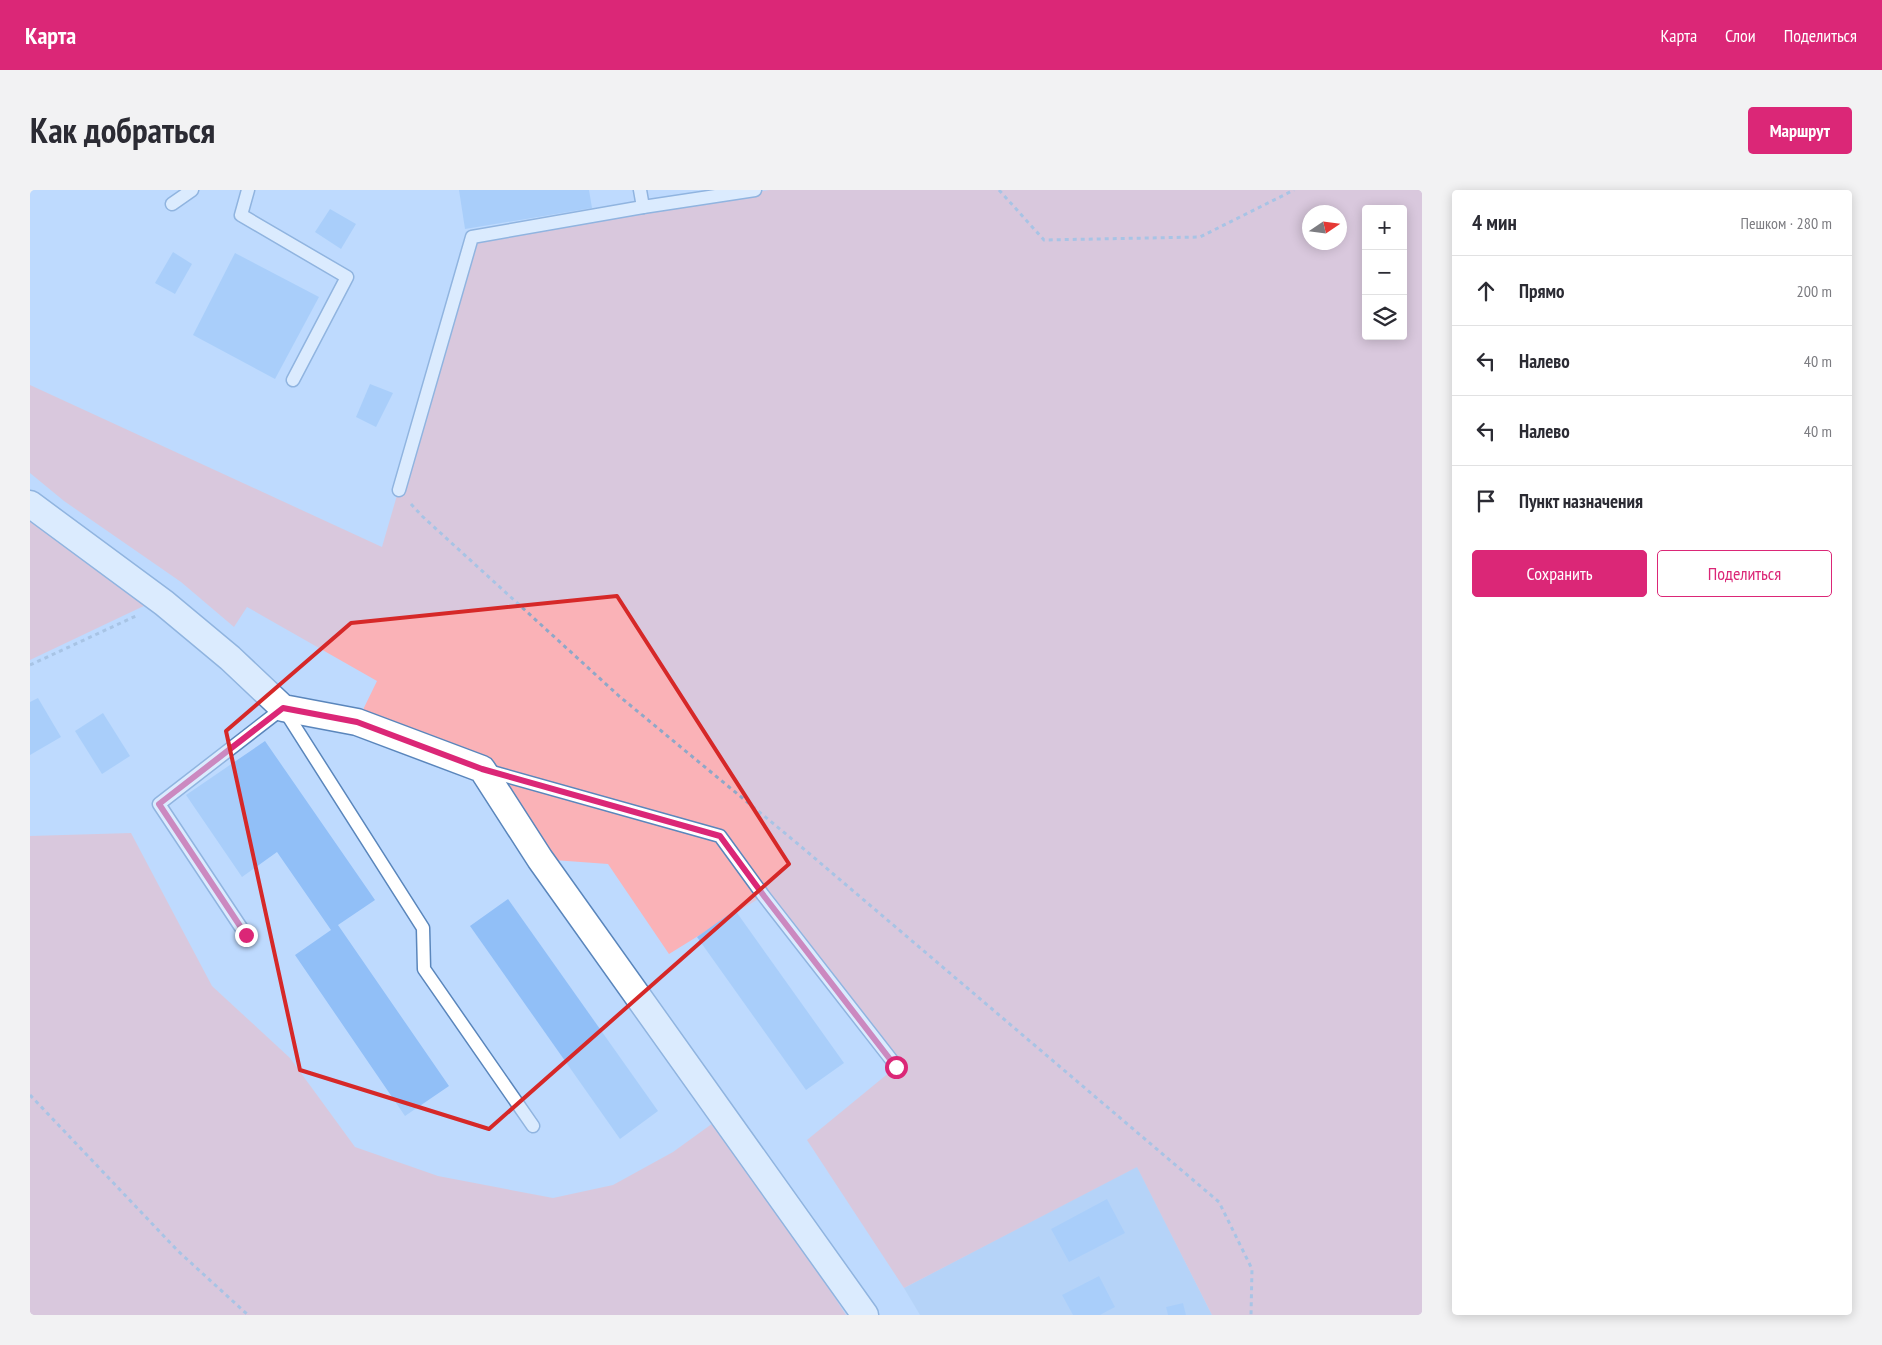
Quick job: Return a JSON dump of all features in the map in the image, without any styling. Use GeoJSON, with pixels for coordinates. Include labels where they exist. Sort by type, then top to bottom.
{"type":"FeatureCollection","features":[{"type":"Feature","properties":{"kind":"street"},"geometry":{"type":"LineString","coordinates":[[30,504],[164,603],[230,658],[283,708],[357,722],[482,769],[540,859],[864,1315]]}},
{"type":"Feature","properties":{"kind":"lane"},"geometry":{"type":"LineString","coordinates":[[172,204],[192,190]]}},
{"type":"Feature","properties":{"kind":"lane"},"geometry":{"type":"LineString","coordinates":[[248,190],[241,215],[347,277],[293,380]]}},
{"type":"Feature","properties":{"kind":"lane"},"geometry":{"type":"LineString","coordinates":[[640,190],[643,207]]}},
{"type":"Feature","properties":{"kind":"lane"},"geometry":{"type":"LineString","coordinates":[[399,490],[472,237],[643,207],[709,193],[755,190]]}},
{"type":"Feature","properties":{"kind":"lane"},"geometry":{"type":"LineString","coordinates":[[246,935],[159,804],[283,708],[423,928],[424,969],[533,1126]]}},
{"type":"Feature","properties":{"kind":"lane"},"geometry":{"type":"LineString","coordinates":[[482,769],[720,836],[896,1067]]}},
{"type":"Feature","properties":{"kind":"path"},"geometry":{"type":"LineString","coordinates":[[999,190],[1044,240],[1200,237],[1294,190]]}},
{"type":"Feature","properties":{"kind":"path"},"geometry":{"type":"LineString","coordinates":[[399,490],[422,516],[619,696],[798,844],[1219,1202],[1252,1269],[1251,1315]]}},
{"type":"Feature","properties":{"kind":"path"},"geometry":{"type":"LineString","coordinates":[[30,665],[164,603]]}},
{"type":"Feature","properties":{"kind":"path"},"geometry":{"type":"LineString","coordinates":[[30,1095],[178,1250],[248,1315]]}},
{"type":"Feature","properties":{"kind":"highlighted area"},"geometry":{"type":"Polygon","coordinates":[[[617,596],[789,864],[489,1129],[300,1070],[226,731],[351,623],[617,596]]]}},
{"type":"Feature","properties":{"kind":"shaded area"},"geometry":{"type":"Polygon","coordinates":[[[769,190],[1422,190],[1422,1315],[1212,1315],[1137,1167],[904,1288],[807,1140],[896,1067],[763,896],[669,954],[608,864],[540,859],[482,769],[357,722],[377,681],[247,607],[234,627],[181,582],[64,501],[30,473],[30,385],[382,547],[472,237],[769,190]]]}},
{"type":"Feature","properties":{"kind":"shaded area"},"geometry":{"type":"Polygon","coordinates":[[[30,515],[148,604],[30,660],[30,515]]]}},
{"type":"Feature","properties":{"kind":"shaded area"},"geometry":{"type":"Polygon","coordinates":[[[131,833],[212,986],[290,1058],[355,1147],[438,1176],[553,1198],[613,1185],[673,1152],[720,1118],[846,1315],[30,1315],[30,836],[131,833]]]}},
{"type":"Feature","properties":{"kind":"shaded area"},"geometry":{"type":"Polygon","coordinates":[[[1137,1166],[1212,1315],[920,1315],[904,1288],[1137,1166]]]}},
{"type":"Feature","properties":{"kind":"building"},"geometry":{"type":"Polygon","coordinates":[[[459,190],[589,190],[592,208],[465,229],[459,190]]]}},
{"type":"Feature","properties":{"kind":"building"},"geometry":{"type":"Polygon","coordinates":[[[330,209],[356,224],[341,249],[315,232],[330,209]]]}},
{"type":"Feature","properties":{"kind":"building"},"geometry":{"type":"Polygon","coordinates":[[[173,252],[192,264],[175,294],[155,283],[173,252]]]}},
{"type":"Feature","properties":{"kind":"building"},"geometry":{"type":"Polygon","coordinates":[[[235,253],[319,297],[275,379],[193,335],[235,253]]]}},
{"type":"Feature","properties":{"kind":"building"},"geometry":{"type":"Polygon","coordinates":[[[370,384],[393,393],[376,427],[356,417],[370,384]]]}},
{"type":"Feature","properties":{"kind":"building"},"geometry":{"type":"Polygon","coordinates":[[[38,698],[61,737],[30,755],[30,702],[38,698]]]}},
{"type":"Feature","properties":{"kind":"building"},"geometry":{"type":"Polygon","coordinates":[[[103,713],[130,756],[102,774],[75,731],[103,713]]]}},
{"type":"Feature","properties":{"kind":"building"},"geometry":{"type":"Polygon","coordinates":[[[265,741],[375,900],[338,925],[449,1086],[405,1116],[295,955],[331,930],[277,852],[242,877],[186,795],[265,741]]]}},
{"type":"Feature","properties":{"kind":"building"},"geometry":{"type":"Polygon","coordinates":[[[508,899],[658,1111],[620,1139],[470,926],[508,899]]]}},
{"type":"Feature","properties":{"kind":"building"},"geometry":{"type":"Polygon","coordinates":[[[735,910],[844,1063],[806,1090],[697,937],[735,910]]]}},
{"type":"Feature","properties":{"kind":"building"},"geometry":{"type":"Polygon","coordinates":[[[1107,1199],[1125,1233],[1069,1262],[1051,1229],[1107,1199]]]}},
{"type":"Feature","properties":{"kind":"building"},"geometry":{"type":"Polygon","coordinates":[[[1099,1276],[1115,1307],[1100,1315],[1073,1315],[1062,1295],[1099,1276]]]}},
{"type":"Feature","properties":{"kind":"building"},"geometry":{"type":"Polygon","coordinates":[[[1183,1303],[1186,1315],[1168,1315],[1166,1307],[1183,1303]]]}},
{"type":"Feature","properties":{"kind":"route"},"geometry":{"type":"LineString","coordinates":[[246,935],[159,804],[283,708],[357,722],[482,769],[720,836],[896,1067]]}}]}
